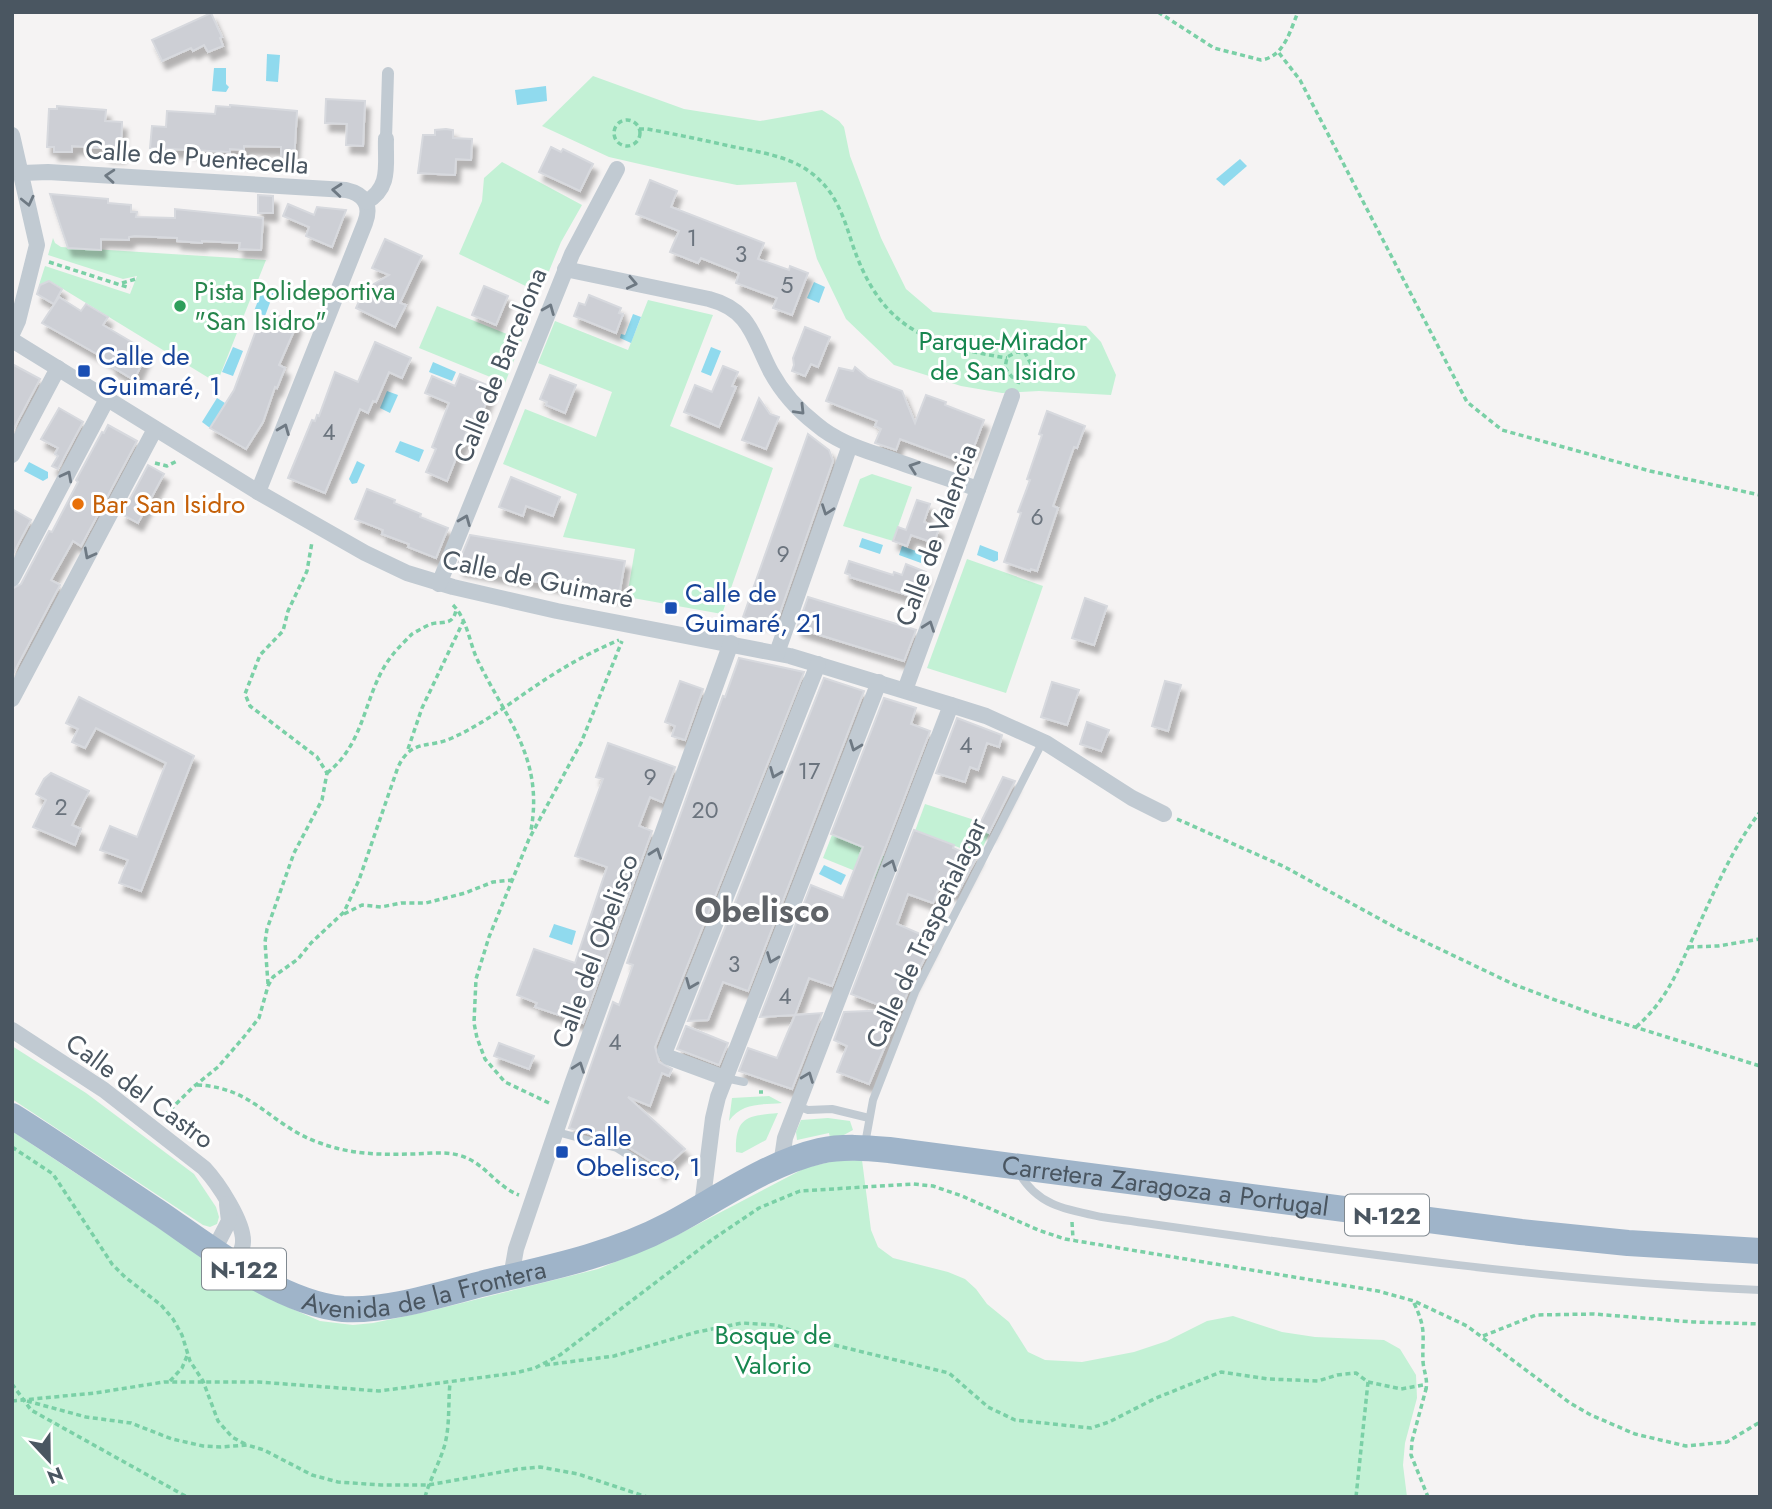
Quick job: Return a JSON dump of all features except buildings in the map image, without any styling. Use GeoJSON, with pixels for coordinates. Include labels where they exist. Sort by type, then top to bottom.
{"type":"FeatureCollection","features":[{"type":"Feature","properties":{"kind":"highway","name":"Avenida de la Frontera"},"geometry":{"type":"LineString","coordinates":[[12,1116],[224,1257],[303,1299],[346,1309],[397,1304],[620,1247],[655,1232],[782,1165],[821,1151],[865,1148]]}},
{"type":"Feature","properties":{"kind":"highway","name":"Carretera Zaragoza a Portugal"},"geometry":{"type":"LineString","coordinates":[[865,1148],[1576,1238],[1760,1251]]}},
{"type":"Feature","properties":{"kind":"street"},"geometry":{"type":"LineString","coordinates":[[258,492],[368,217],[366,202],[383,186],[388,73]]}},
{"type":"Feature","properties":{"kind":"street"},"geometry":{"type":"LineString","coordinates":[[12,135],[37,244],[18,321],[12,334]]}},
{"type":"Feature","properties":{"kind":"street","name":"Calle de Barcelona"},"geometry":{"type":"LineString","coordinates":[[439,584],[576,244],[617,169]]}},
{"type":"Feature","properties":{"kind":"street","name":"Calle de Puentecella"},"geometry":{"type":"LineString","coordinates":[[22,173],[51,172],[346,190],[358,194],[366,202]]}},
{"type":"Feature","properties":{"kind":"street"},"geometry":{"type":"LineString","coordinates":[[565,270],[709,299],[733,309],[751,328],[769,369],[794,405],[820,428],[850,445],[978,489]]}},
{"type":"Feature","properties":{"kind":"street","name":"Calle de Guimaré"},"geometry":{"type":"LineString","coordinates":[[12,340],[258,492],[380,561],[439,584],[624,631],[732,643],[777,653],[986,716],[1043,741],[1132,798],[1164,814]]}},
{"type":"Feature","properties":{"kind":"street"},"geometry":{"type":"LineString","coordinates":[[12,455],[58,368]]}},
{"type":"Feature","properties":{"kind":"street","name":"Calle de Valencia"},"geometry":{"type":"LineString","coordinates":[[905,690],[1012,396]]}},
{"type":"Feature","properties":{"kind":"street"},"geometry":{"type":"LineString","coordinates":[[12,579],[107,399]]}},
{"type":"Feature","properties":{"kind":"street"},"geometry":{"type":"LineString","coordinates":[[12,699],[155,429]]}},
{"type":"Feature","properties":{"kind":"street"},"geometry":{"type":"LineString","coordinates":[[777,653],[850,445]]}},
{"type":"Feature","properties":{"kind":"street","name":"Calle del Obelisco"},"geometry":{"type":"LineString","coordinates":[[511,1277],[516,1249],[564,1110],[732,643]]}},
{"type":"Feature","properties":{"kind":"street"},"geometry":{"type":"LineString","coordinates":[[725,1078],[668,1057],[665,1051],[818,664]]}},
{"type":"Feature","properties":{"kind":"street"},"geometry":{"type":"LineString","coordinates":[[702,1206],[714,1112],[725,1078],[879,682]]}},
{"type":"Feature","properties":{"kind":"street"},"geometry":{"type":"LineString","coordinates":[[782,1165],[783,1144],[951,705]]}},
{"type":"Feature","properties":{"kind":"street","name":"Calle del Castro"},"geometry":{"type":"LineString","coordinates":[[12,1030],[95,1084],[204,1168],[217,1184],[237,1219],[242,1234],[243,1245],[224,1257]]}},
{"type":"Feature","properties":{"kind":"street"},"geometry":{"type":"LineString","coordinates":[[224,1257],[229,1221],[226,1202]]}},
{"type":"Feature","properties":{"kind":"lane","name":"Calle de Traspeñalagar"},"geometry":{"type":"LineString","coordinates":[[865,1148],[873,1100],[915,992],[1043,741]]}},
{"type":"Feature","properties":{"kind":"lane"},"geometry":{"type":"LineString","coordinates":[[725,1078],[744,1082]]}},
{"type":"Feature","properties":{"kind":"lane"},"geometry":{"type":"LineString","coordinates":[[797,1106],[808,1110],[832,1109],[869,1118]]}},
{"type":"Feature","properties":{"kind":"lane"},"geometry":{"type":"LineString","coordinates":[[557,1132],[617,1148],[649,1168]]}},
{"type":"Feature","properties":{"kind":"lane"},"geometry":{"type":"LineString","coordinates":[[1016,1167],[1029,1189],[1041,1199],[1102,1217],[1478,1269],[1654,1285],[1760,1290]]}},
{"type":"Feature","properties":{"kind":"path"},"geometry":{"type":"LineString","coordinates":[[1158,12],[1205,43],[1223,51],[1261,60],[1279,53],[1298,12]]}},
{"type":"Feature","properties":{"kind":"path"},"geometry":{"type":"LineString","coordinates":[[1279,53],[1300,80],[1467,402],[1502,430],[1650,471],[1760,495]]}},
{"type":"Feature","properties":{"kind":"path"},"geometry":{"type":"LineString","coordinates":[[639,129],[638,140],[631,145],[624,146],[615,139],[614,128],[621,121],[634,121],[639,129],[769,154],[804,167],[834,195],[856,256],[875,295],[890,312],[920,335],[971,352],[1006,358],[1013,353],[1025,353],[1031,360],[1029,372],[1020,378],[1012,377],[1005,368],[1006,358]]}},
{"type":"Feature","properties":{"kind":"path"},"geometry":{"type":"LineString","coordinates":[[44,260],[130,288]]}},
{"type":"Feature","properties":{"kind":"path"},"geometry":{"type":"LineString","coordinates":[[120,284],[136,279]]}},
{"type":"Feature","properties":{"kind":"path"},"geometry":{"type":"LineString","coordinates":[[148,460],[167,466],[178,461]]}},
{"type":"Feature","properties":{"kind":"path"},"geometry":{"type":"LineString","coordinates":[[319,527],[311,546],[307,571],[288,611],[283,631],[261,655],[244,694],[250,706],[317,757],[327,773]]}},
{"type":"Feature","properties":{"kind":"path"},"geometry":{"type":"LineString","coordinates":[[450,601],[456,608],[476,656],[521,739],[533,778],[534,802],[529,839]]}},
{"type":"Feature","properties":{"kind":"path"},"geometry":{"type":"LineString","coordinates":[[268,986],[265,950],[267,929],[294,853],[322,800],[327,773],[337,765],[355,740],[368,701],[395,650],[412,634],[433,624],[449,622],[455,616],[456,608]]}},
{"type":"Feature","properties":{"kind":"path"},"geometry":{"type":"LineString","coordinates":[[340,918],[351,900],[392,782],[406,754],[422,708],[463,622]]}},
{"type":"Feature","properties":{"kind":"path"},"geometry":{"type":"LineString","coordinates":[[406,754],[420,745],[454,737],[505,708],[624,631]]}},
{"type":"Feature","properties":{"kind":"path"},"geometry":{"type":"LineString","coordinates":[[564,1110],[525,1093],[498,1076],[485,1059],[477,1038],[473,1009],[476,979],[484,949],[529,839],[581,743],[609,676],[624,631]]}},
{"type":"Feature","properties":{"kind":"path"},"geometry":{"type":"LineString","coordinates":[[1636,1027],[1660,1004],[1732,856],[1760,812]]}},
{"type":"Feature","properties":{"kind":"path"},"geometry":{"type":"LineString","coordinates":[[1164,814],[1283,866],[1390,925],[1481,970],[1563,1003],[1760,1066]]}},
{"type":"Feature","properties":{"kind":"path"},"geometry":{"type":"LineString","coordinates":[[153,1128],[223,1061],[259,1018],[273,977],[298,959],[315,939],[356,906],[426,903],[472,891],[493,882],[512,879]]}},
{"type":"Feature","properties":{"kind":"path"},"geometry":{"type":"LineString","coordinates":[[1689,947],[1718,946],[1760,939]]}},
{"type":"Feature","properties":{"kind":"path"},"geometry":{"type":"LineString","coordinates":[[195,1085],[215,1086],[244,1096],[297,1133],[329,1146],[361,1153],[448,1153],[467,1158],[481,1165],[503,1187],[533,1200]]}},
{"type":"Feature","properties":{"kind":"path"},"geometry":{"type":"LineString","coordinates":[[12,1147],[48,1169],[118,1270],[161,1306],[173,1320],[203,1381],[218,1421],[232,1437],[312,1475],[338,1482],[429,1485],[540,1467],[578,1474],[647,1497]]}},
{"type":"Feature","properties":{"kind":"path"},"geometry":{"type":"LineString","coordinates":[[540,1365],[567,1350],[706,1244],[759,1208],[800,1191],[913,1184],[933,1186],[962,1196],[1065,1239],[1378,1291],[1413,1301],[1483,1336],[1570,1404],[1635,1434],[1686,1446],[1727,1443],[1760,1422]]}},
{"type":"Feature","properties":{"kind":"path"},"geometry":{"type":"LineString","coordinates":[[1413,1301],[1422,1320],[1425,1335],[1423,1366],[1427,1382],[1411,1455],[1428,1497]]}},
{"type":"Feature","properties":{"kind":"path"},"geometry":{"type":"LineString","coordinates":[[1483,1336],[1536,1315],[1594,1314],[1760,1324]]}},
{"type":"Feature","properties":{"kind":"path"},"geometry":{"type":"LineString","coordinates":[[12,1401],[170,1382],[203,1381],[365,1391],[392,1390],[508,1375],[540,1365],[614,1356],[697,1332],[742,1323],[776,1325],[834,1345],[949,1373],[988,1407],[1015,1420],[1091,1428],[1221,1372],[1301,1381],[1318,1381],[1356,1373],[1368,1382],[1401,1389],[1423,1385],[1426,1390]]}},
{"type":"Feature","properties":{"kind":"path"},"geometry":{"type":"LineString","coordinates":[[170,1382],[182,1368],[188,1354]]}},
{"type":"Feature","properties":{"kind":"path"},"geometry":{"type":"LineString","coordinates":[[1356,1497],[1368,1382]]}},
{"type":"Feature","properties":{"kind":"path"},"geometry":{"type":"LineString","coordinates":[[425,1497],[444,1447],[450,1418],[450,1383]]}},
{"type":"Feature","properties":{"kind":"path"},"geometry":{"type":"LineString","coordinates":[[12,1384],[31,1410],[187,1497]]}},
{"type":"Feature","properties":{"kind":"path"},"geometry":{"type":"LineString","coordinates":[[24,1400],[86,1417],[131,1423],[203,1446],[247,1445]]}},
{"type":"Feature","properties":{"kind":"green space","name":"Parque-Mirador de San Isidro"},"geometry":{"type":"Polygon","coordinates":[[[593,76],[684,109],[760,121],[822,110],[844,127],[850,156],[881,238],[906,289],[933,312],[1086,326],[1101,342],[1116,375],[1111,395],[1039,391],[1002,393],[961,386],[894,365],[846,319],[817,259],[796,182],[737,185],[692,176],[609,157],[542,126],[593,76]]]}},
{"type":"Feature","properties":{"kind":"green space"},"geometry":{"type":"Polygon","coordinates":[[[502,162],[582,205],[561,242],[540,293],[459,254],[482,201],[484,178],[502,162]]]}},
{"type":"Feature","properties":{"kind":"green space"},"geometry":{"type":"Polygon","coordinates":[[[53,238],[61,247],[266,260],[217,383],[50,281],[39,285],[45,266],[130,294],[137,276],[123,279],[48,255],[53,238]]]}},
{"type":"Feature","properties":{"kind":"green space"},"geometry":{"type":"Polygon","coordinates":[[[648,300],[713,315],[670,426],[773,468],[722,614],[627,597],[635,549],[563,537],[577,494],[503,464],[525,409],[596,437],[612,392],[538,363],[555,321],[628,350],[648,300]]]}},
{"type":"Feature","properties":{"kind":"green space"},"geometry":{"type":"Polygon","coordinates":[[[437,306],[522,340],[505,383],[419,348],[437,306]]]}},
{"type":"Feature","properties":{"kind":"green space"},"geometry":{"type":"Polygon","coordinates":[[[872,474],[912,487],[893,541],[843,526],[860,479],[872,474]]]}},
{"type":"Feature","properties":{"kind":"green space"},"geometry":{"type":"Polygon","coordinates":[[[967,559],[1043,586],[1006,693],[927,668],[967,559]]]}},
{"type":"Feature","properties":{"kind":"green space"},"geometry":{"type":"Polygon","coordinates":[[[925,804],[993,826],[979,855],[915,831],[925,804]]]}},
{"type":"Feature","properties":{"kind":"green space"},"geometry":{"type":"Polygon","coordinates":[[[832,835],[884,856],[875,879],[823,858],[832,835]]]}},
{"type":"Feature","properties":{"kind":"green space"},"geometry":{"type":"Polygon","coordinates":[[[12,1046],[86,1093],[194,1174],[216,1207],[219,1217],[217,1224],[210,1227],[203,1225],[12,1099],[12,1046]]]}},
{"type":"Feature","properties":{"kind":"green space"},"geometry":{"type":"Polygon","coordinates":[[[769,1096],[782,1103],[746,1107],[729,1121],[732,1098],[769,1096]]]}},
{"type":"Feature","properties":{"kind":"green space"},"geometry":{"type":"Polygon","coordinates":[[[778,1113],[766,1140],[742,1153],[736,1152],[738,1131],[745,1120],[778,1113]]]}},
{"type":"Feature","properties":{"kind":"green space"},"geometry":{"type":"Polygon","coordinates":[[[828,1118],[850,1121],[853,1130],[842,1136],[830,1138],[829,1133],[797,1140],[796,1132],[801,1120],[828,1118]]]}},
{"type":"Feature","properties":{"kind":"green space","name":"Bosque de Valorio"},"geometry":{"type":"Polygon","coordinates":[[[12,1131],[274,1301],[320,1321],[353,1325],[430,1311],[598,1269],[666,1241],[805,1168],[834,1161],[862,1160],[871,1230],[878,1247],[893,1258],[965,1279],[987,1304],[1009,1322],[1028,1352],[1045,1360],[1082,1362],[1134,1352],[1167,1341],[1207,1321],[1233,1316],[1282,1332],[1315,1337],[1384,1340],[1400,1349],[1416,1375],[1417,1398],[1405,1443],[1403,1465],[1407,1497],[12,1497],[12,1131]]]}},
{"type":"Feature","properties":{"kind":"water"},"geometry":{"type":"Polygon","coordinates":[[[267,54],[280,55],[278,82],[266,81],[267,54]]]}},
{"type":"Feature","properties":{"kind":"water"},"geometry":{"type":"Polygon","coordinates":[[[214,68],[226,68],[226,84],[229,87],[226,92],[212,91],[214,68]]]}},
{"type":"Feature","properties":{"kind":"water"},"geometry":{"type":"Polygon","coordinates":[[[546,86],[547,101],[517,105],[515,90],[546,86]]]}},
{"type":"Feature","properties":{"kind":"water"},"geometry":{"type":"Polygon","coordinates":[[[1240,159],[1247,166],[1224,186],[1216,179],[1240,159]]]}},
{"type":"Feature","properties":{"kind":"water"},"geometry":{"type":"Polygon","coordinates":[[[814,282],[825,287],[819,303],[807,298],[814,282]]]}},
{"type":"Feature","properties":{"kind":"water"},"geometry":{"type":"Polygon","coordinates":[[[263,288],[274,292],[265,316],[254,311],[263,288]]]}},
{"type":"Feature","properties":{"kind":"water"},"geometry":{"type":"Polygon","coordinates":[[[633,314],[641,317],[631,343],[620,338],[621,334],[625,335],[633,314]]]}},
{"type":"Feature","properties":{"kind":"water"},"geometry":{"type":"Polygon","coordinates":[[[233,347],[243,351],[233,376],[222,372],[233,347]]]}},
{"type":"Feature","properties":{"kind":"water"},"geometry":{"type":"Polygon","coordinates":[[[711,347],[721,351],[711,376],[701,372],[711,347]]]}},
{"type":"Feature","properties":{"kind":"water"},"geometry":{"type":"Polygon","coordinates":[[[433,362],[456,372],[452,381],[429,372],[433,362]]]}},
{"type":"Feature","properties":{"kind":"water"},"geometry":{"type":"Polygon","coordinates":[[[387,391],[398,395],[390,413],[380,408],[387,391]]]}},
{"type":"Feature","properties":{"kind":"water"},"geometry":{"type":"Polygon","coordinates":[[[217,398],[225,403],[210,428],[202,422],[217,398]]]}},
{"type":"Feature","properties":{"kind":"water"},"geometry":{"type":"Polygon","coordinates":[[[400,441],[424,450],[419,462],[395,452],[400,441]]]}},
{"type":"Feature","properties":{"kind":"water"},"geometry":{"type":"Polygon","coordinates":[[[357,461],[365,465],[357,483],[352,484],[349,479],[357,461]]]}},
{"type":"Feature","properties":{"kind":"water"},"geometry":{"type":"Polygon","coordinates":[[[29,462],[48,472],[48,478],[43,481],[24,471],[29,462]]]}},
{"type":"Feature","properties":{"kind":"water"},"geometry":{"type":"Polygon","coordinates":[[[862,538],[883,545],[880,554],[859,547],[862,538]]]}},
{"type":"Feature","properties":{"kind":"water"},"geometry":{"type":"Polygon","coordinates":[[[980,545],[998,552],[998,560],[994,562],[977,555],[980,545]]]}},
{"type":"Feature","properties":{"kind":"water"},"geometry":{"type":"Polygon","coordinates":[[[902,546],[924,554],[921,563],[899,555],[902,546]]]}},
{"type":"Feature","properties":{"kind":"water"},"geometry":{"type":"Polygon","coordinates":[[[824,865],[846,875],[841,885],[819,874],[824,865]]]}},
{"type":"Feature","properties":{"kind":"water"},"geometry":{"type":"Polygon","coordinates":[[[554,924],[576,931],[572,945],[549,937],[554,924]]]}},
{"type":"Feature","properties":{"kind":"place","name":"Pista Polideportiva \"San Isidro\""},"geometry":{"type":"Point","coordinates":[180,306]}},
{"type":"Feature","properties":{"kind":"place","name":"Calle de Guimaré, 1"},"geometry":{"type":"Point","coordinates":[84,371]}},
{"type":"Feature","properties":{"kind":"place","name":"Bar San Isidro"},"geometry":{"type":"Point","coordinates":[78,504]}},
{"type":"Feature","properties":{"kind":"place","name":"Calle de Guimaré, 21"},"geometry":{"type":"Point","coordinates":[671,608]}},
{"type":"Feature","properties":{"kind":"place","name":"Calle Obelisco, 1"},"geometry":{"type":"Point","coordinates":[562,1152]}},
{"type":"Feature","properties":{"kind":"district","name":"Obelisco"},"geometry":{"type":"Point","coordinates":[762,910]}}]}
